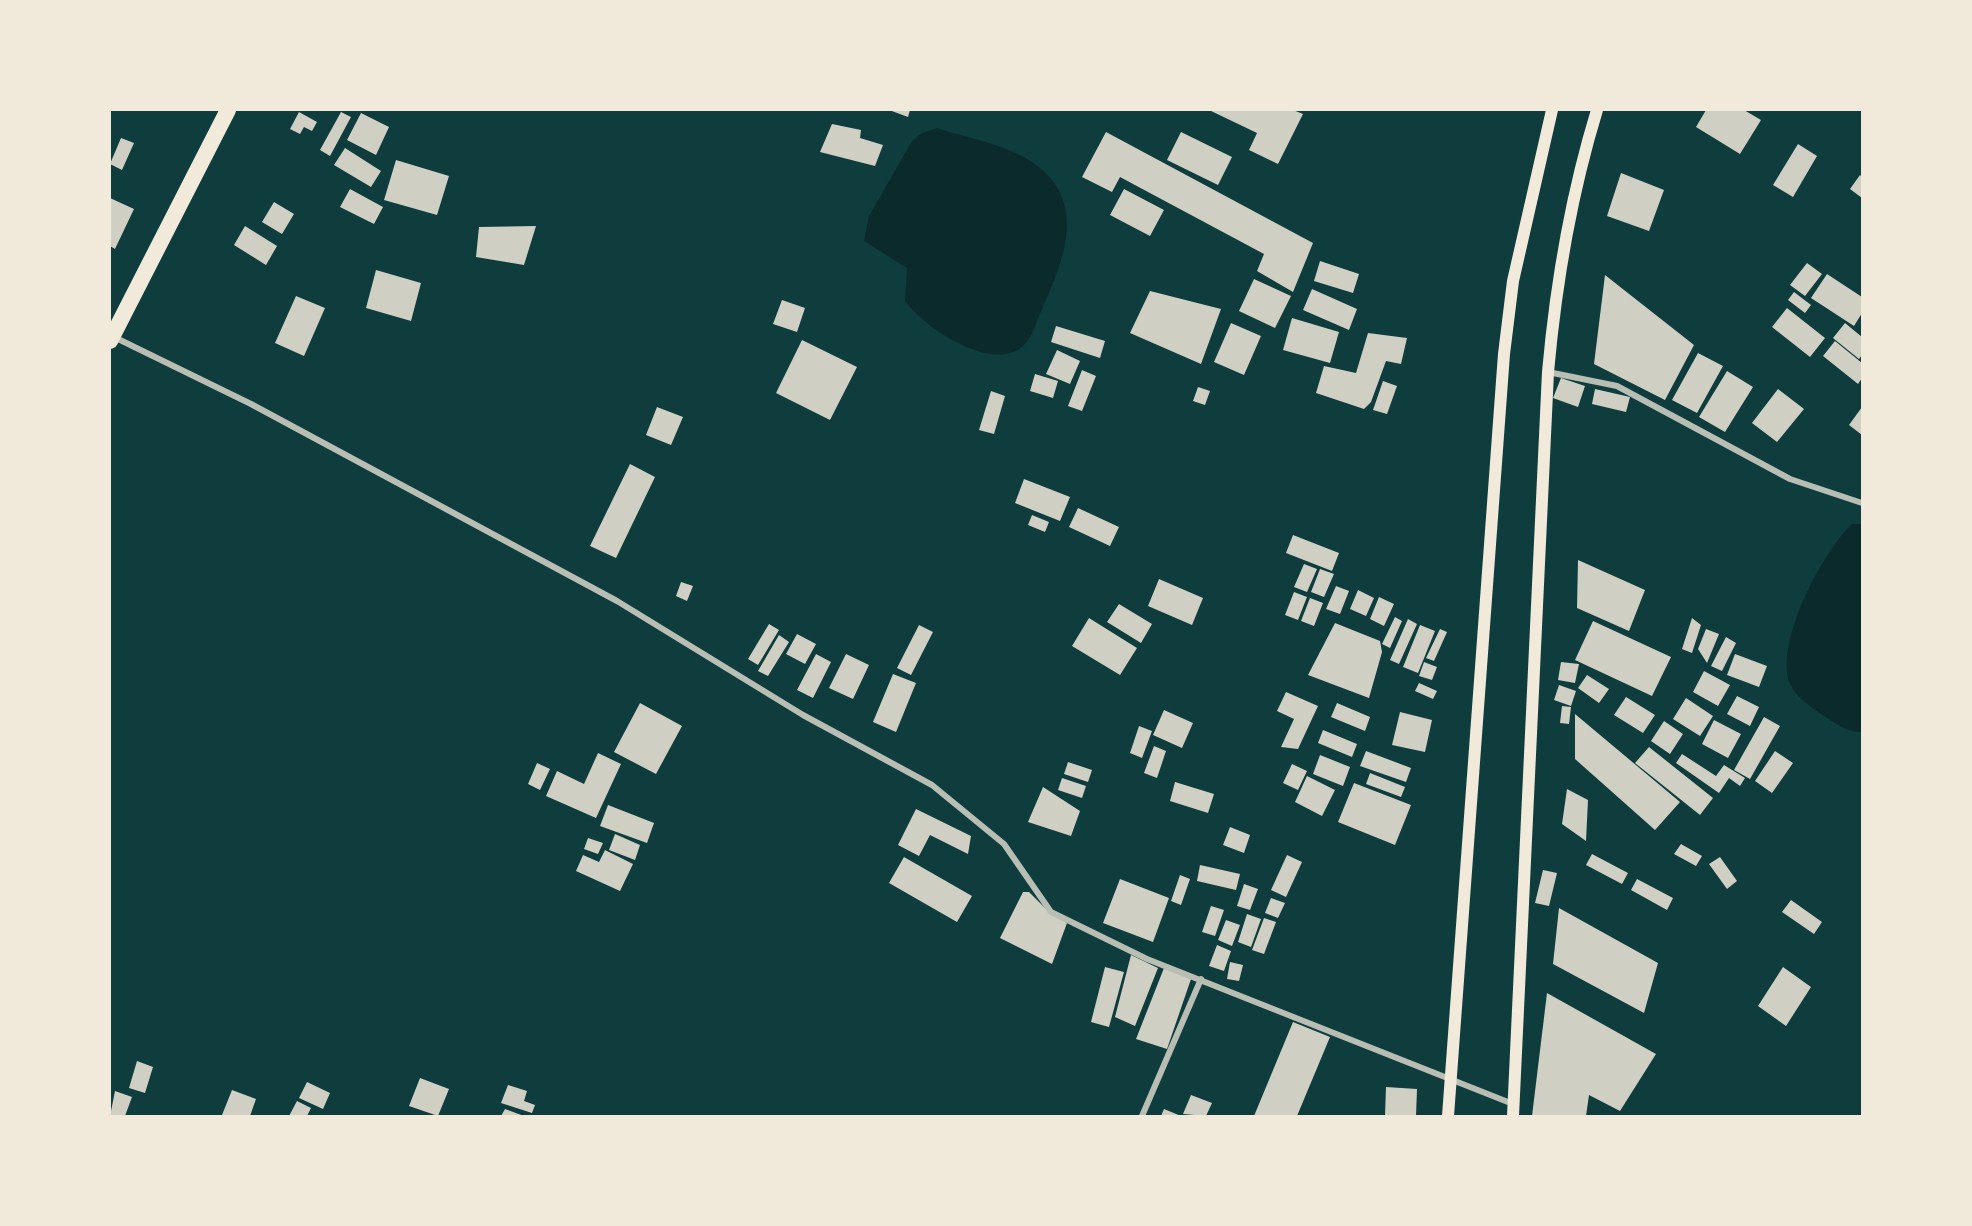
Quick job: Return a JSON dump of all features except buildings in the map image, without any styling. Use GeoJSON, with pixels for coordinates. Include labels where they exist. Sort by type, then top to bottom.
{"type":"FeatureCollection","features":[{"type":"Feature","properties":{"kind":"highway"},"geometry":{"type":"LineString","coordinates":[[111,339],[228,110]]}},
{"type":"Feature","properties":{"kind":"main road"},"geometry":{"type":"LineString","coordinates":[[1448,1116],[1504,354],[1513,281],[1552,110]]}},
{"type":"Feature","properties":{"kind":"main road"},"geometry":{"type":"LineString","coordinates":[[1513,1110],[1548,372],[1555,295],[1584,152],[1597,110]]}},
{"type":"Feature","properties":{"kind":"street"},"geometry":{"type":"LineString","coordinates":[[111,339],[250,404],[617,601],[803,715],[932,785],[1004,844],[1051,912],[1147,959],[1450,1078],[1513,1110]]}},
{"type":"Feature","properties":{"kind":"street"},"geometry":{"type":"LineString","coordinates":[[1548,372],[1617,386],[1790,478],[1863,503]]}},
{"type":"Feature","properties":{"kind":"street"},"geometry":{"type":"LineString","coordinates":[[1142,1116],[1201,979]]}},
{"type":"Feature","properties":{"kind":"water"},"geometry":{"type":"Polygon","coordinates":[[[937,128],[990,143],[1028,159],[1054,182],[1063,199],[1067,217],[1066,235],[1057,272],[1029,338],[1023,346],[1010,353],[994,354],[977,351],[960,344],[927,323],[905,301],[907,268],[864,241],[869,216],[912,141],[922,133],[937,128]]]}},
{"type":"Feature","properties":{"kind":"water"},"geometry":{"type":"Polygon","coordinates":[[[1852,524],[1862,524],[1862,732],[1851,731],[1840,726],[1804,702],[1791,686],[1787,669],[1788,648],[1794,624],[1804,600],[1828,555],[1852,524]]]}}]}
